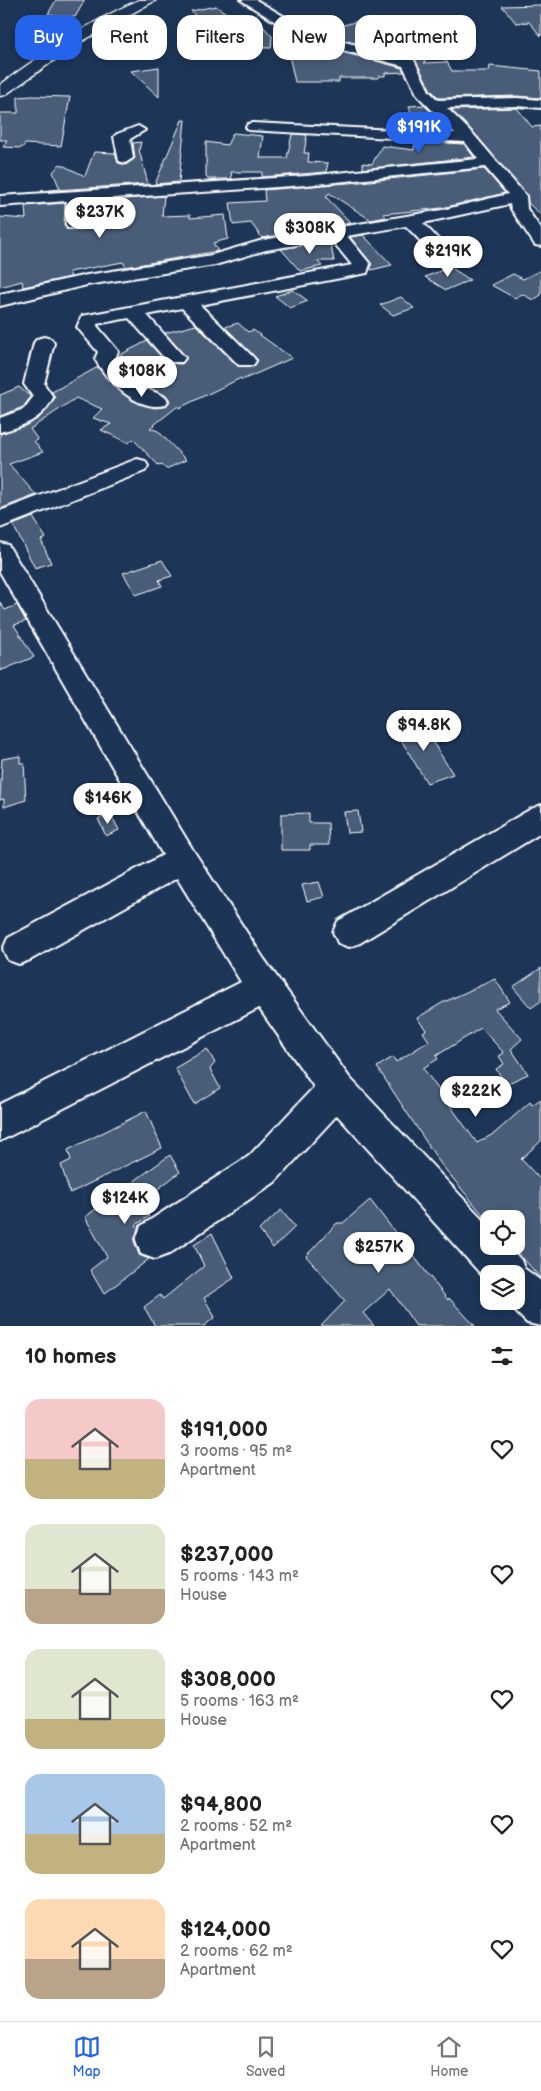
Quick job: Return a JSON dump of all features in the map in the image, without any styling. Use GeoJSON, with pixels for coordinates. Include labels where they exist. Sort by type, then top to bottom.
{"type":"FeatureCollection","features":[{"type":"Feature","properties":{"kind":"main road"},"geometry":{"type":"LineString","coordinates":[[0,92],[38,62],[88,29],[150,0]]}},
{"type":"Feature","properties":{"kind":"street"},"geometry":{"type":"LineString","coordinates":[[246,0],[309,37],[409,62],[423,93],[469,138],[519,200],[541,212]]}},
{"type":"Feature","properties":{"kind":"street"},"geometry":{"type":"LineString","coordinates":[[435,104],[517,102],[541,104]]}},
{"type":"Feature","properties":{"kind":"street"},"geometry":{"type":"LineString","coordinates":[[253,127],[469,138]]}},
{"type":"Feature","properties":{"kind":"street"},"geometry":{"type":"LineString","coordinates":[[125,158],[122,137],[138,130]]}},
{"type":"Feature","properties":{"kind":"street"},"geometry":{"type":"LineString","coordinates":[[2,204],[76,195],[324,180],[405,173],[490,162]]}},
{"type":"Feature","properties":{"kind":"street"},"geometry":{"type":"LineString","coordinates":[[74,224],[76,195]]}},
{"type":"Feature","properties":{"kind":"street"},"geometry":{"type":"LineString","coordinates":[[0,300],[87,280],[215,260],[263,246],[519,200]]}},
{"type":"Feature","properties":{"kind":"street"},"geometry":{"type":"LineString","coordinates":[[519,200],[519,209],[541,241]]}},
{"type":"Feature","properties":{"kind":"street"},"geometry":{"type":"LineString","coordinates":[[409,219],[444,254]]}},
{"type":"Feature","properties":{"kind":"street"},"geometry":{"type":"LineString","coordinates":[[158,401],[134,391],[118,380],[105,359],[108,351],[87,327],[89,320],[361,269],[361,264],[335,233]]}},
{"type":"Feature","properties":{"kind":"street"},"geometry":{"type":"LineString","coordinates":[[187,303],[246,361]]}},
{"type":"Feature","properties":{"kind":"street"},"geometry":{"type":"LineString","coordinates":[[134,313],[175,358]]}},
{"type":"Feature","properties":{"kind":"street"},"geometry":{"type":"LineString","coordinates":[[0,425],[28,416],[40,406],[43,397],[34,384],[44,343]]}},
{"type":"Feature","properties":{"kind":"street"},"geometry":{"type":"LineString","coordinates":[[3,562],[182,860],[252,970],[337,1089],[499,1265]]}},
{"type":"Feature","properties":{"kind":"street"},"geometry":{"type":"LineString","coordinates":[[349,932],[541,818]]}},
{"type":"Feature","properties":{"kind":"street"},"geometry":{"type":"LineString","coordinates":[[19,949],[182,860]]}},
{"type":"Feature","properties":{"kind":"street"},"geometry":{"type":"LineString","coordinates":[[0,1123],[265,987]]}},
{"type":"Feature","properties":{"kind":"street"},"geometry":{"type":"LineString","coordinates":[[155,1240],[262,1169],[337,1089]]}},
{"type":"Feature","properties":{"kind":"street"},"geometry":{"type":"LineString","coordinates":[[525,1293],[541,1310]]}},
{"type":"Feature","properties":{"kind":"lane"},"geometry":{"type":"LineString","coordinates":[[0,520],[137,466]]}},
{"type":"Feature","properties":{"kind":"building"},"geometry":{"type":"Polygon","coordinates":[[[56,0],[85,0],[76,15],[48,14],[56,0]]]}},
{"type":"Feature","properties":{"kind":"building"},"geometry":{"type":"Polygon","coordinates":[[[541,5],[541,36],[529,22],[516,23],[502,6],[541,5]]]}},
{"type":"Feature","properties":{"kind":"building"},"geometry":{"type":"Polygon","coordinates":[[[216,6],[229,15],[195,15],[191,11],[216,6]]]}},
{"type":"Feature","properties":{"kind":"building"},"geometry":{"type":"Polygon","coordinates":[[[355,22],[355,43],[345,40],[345,25],[355,22]]]}},
{"type":"Feature","properties":{"kind":"building"},"geometry":{"type":"Polygon","coordinates":[[[263,26],[272,36],[271,48],[263,48],[263,26]]]}},
{"type":"Feature","properties":{"kind":"building"},"geometry":{"type":"Polygon","coordinates":[[[345,53],[355,56],[355,60],[372,60],[402,68],[404,72],[385,73],[385,76],[379,76],[379,78],[339,78],[339,82],[295,82],[290,60],[345,60],[345,53]]]}},
{"type":"Feature","properties":{"kind":"building"},"geometry":{"type":"Polygon","coordinates":[[[415,60],[426,60],[424,63],[447,62],[452,71],[489,71],[490,66],[541,71],[541,98],[517,96],[439,98],[431,90],[415,60]]]}},
{"type":"Feature","properties":{"kind":"building"},"geometry":{"type":"Polygon","coordinates":[[[159,67],[159,97],[131,71],[159,67]]]}},
{"type":"Feature","properties":{"kind":"building"},"geometry":{"type":"Polygon","coordinates":[[[18,97],[70,97],[61,146],[25,144],[22,148],[3,147],[7,140],[0,140],[0,113],[18,113],[18,97]]]}},
{"type":"Feature","properties":{"kind":"building"},"geometry":{"type":"Polygon","coordinates":[[[424,105],[450,131],[415,129],[409,106],[424,105]]]}},
{"type":"Feature","properties":{"kind":"building"},"geometry":{"type":"Polygon","coordinates":[[[517,108],[532,127],[541,126],[541,215],[528,203],[527,195],[475,134],[451,110],[517,108]]]}},
{"type":"Feature","properties":{"kind":"building"},"geometry":{"type":"Polygon","coordinates":[[[182,120],[185,120],[179,182],[155,184],[182,120]]]}},
{"type":"Feature","properties":{"kind":"building"},"geometry":{"type":"Polygon","coordinates":[[[233,133],[263,136],[260,158],[287,158],[292,134],[307,135],[304,153],[309,153],[308,162],[328,163],[326,172],[262,177],[262,172],[231,172],[232,179],[208,179],[206,177],[206,142],[227,145],[233,133]]]}},
{"type":"Feature","properties":{"kind":"building"},"geometry":{"type":"Polygon","coordinates":[[[415,141],[464,144],[474,157],[363,169],[363,163],[372,164],[382,146],[414,150],[415,141]]]}},
{"type":"Feature","properties":{"kind":"building"},"geometry":{"type":"Polygon","coordinates":[[[141,142],[139,150],[148,184],[41,191],[60,189],[53,172],[60,164],[85,176],[94,152],[115,153],[118,163],[126,165],[135,158],[133,143],[141,142]]]}},
{"type":"Feature","properties":{"kind":"building"},"geometry":{"type":"Polygon","coordinates":[[[484,169],[505,193],[442,208],[383,214],[386,217],[371,220],[329,193],[326,197],[351,223],[262,238],[251,223],[233,225],[230,203],[265,201],[264,190],[484,169]]]}},
{"type":"Feature","properties":{"kind":"building"},"geometry":{"type":"Polygon","coordinates":[[[164,196],[162,216],[190,215],[190,218],[225,215],[228,239],[213,243],[218,251],[126,267],[123,262],[69,272],[71,277],[23,287],[22,281],[0,287],[0,217],[26,219],[25,206],[65,203],[64,224],[66,229],[80,230],[84,224],[86,202],[164,196]]]}},
{"type":"Feature","properties":{"kind":"building"},"geometry":{"type":"Polygon","coordinates":[[[363,235],[392,265],[371,270],[371,263],[350,237],[363,235]]]}},
{"type":"Feature","properties":{"kind":"building"},"geometry":{"type":"Polygon","coordinates":[[[330,241],[334,261],[317,261],[322,266],[300,271],[281,249],[330,241]]]}},
{"type":"Feature","properties":{"kind":"building"},"geometry":{"type":"Polygon","coordinates":[[[450,267],[470,280],[446,290],[425,277],[450,267]]]}},
{"type":"Feature","properties":{"kind":"building"},"geometry":{"type":"Polygon","coordinates":[[[541,270],[541,295],[533,300],[522,294],[515,298],[491,285],[513,274],[523,279],[541,270]]]}},
{"type":"Feature","properties":{"kind":"building"},"geometry":{"type":"Polygon","coordinates":[[[293,290],[308,301],[290,308],[275,296],[293,290]]]}},
{"type":"Feature","properties":{"kind":"building"},"geometry":{"type":"Polygon","coordinates":[[[401,297],[414,308],[393,315],[380,305],[401,297]]]}},
{"type":"Feature","properties":{"kind":"building"},"geometry":{"type":"Polygon","coordinates":[[[238,323],[248,332],[253,330],[292,358],[242,380],[241,378],[179,408],[178,406],[150,428],[158,431],[186,460],[166,469],[162,465],[159,466],[133,439],[129,443],[101,430],[111,424],[93,418],[102,409],[76,398],[30,429],[38,440],[34,441],[43,452],[9,464],[36,495],[0,509],[0,434],[25,426],[39,418],[55,398],[52,392],[98,367],[114,386],[133,401],[154,408],[165,407],[170,401],[168,397],[134,379],[120,363],[118,356],[147,341],[167,363],[182,364],[186,357],[165,333],[196,325],[238,366],[253,367],[258,360],[225,327],[238,323]]]}},
{"type":"Feature","properties":{"kind":"building"},"geometry":{"type":"Polygon","coordinates":[[[19,387],[31,397],[23,407],[0,416],[0,395],[19,387]]]}},
{"type":"Feature","properties":{"kind":"building"},"geometry":{"type":"Polygon","coordinates":[[[33,517],[46,538],[41,540],[51,563],[35,568],[13,525],[33,517]]]}},
{"type":"Feature","properties":{"kind":"building"},"geometry":{"type":"Polygon","coordinates":[[[162,560],[172,576],[159,580],[162,586],[136,595],[123,573],[162,560]]]}},
{"type":"Feature","properties":{"kind":"building"},"geometry":{"type":"Polygon","coordinates":[[[0,602],[5,610],[17,605],[26,621],[14,625],[34,657],[0,671],[0,602]]]}},
{"type":"Feature","properties":{"kind":"building"},"geometry":{"type":"Polygon","coordinates":[[[420,722],[453,774],[427,783],[395,730],[420,722]]]}},
{"type":"Feature","properties":{"kind":"building"},"geometry":{"type":"Polygon","coordinates":[[[20,756],[20,763],[24,763],[26,800],[4,807],[4,799],[0,800],[2,759],[20,756]]]}},
{"type":"Feature","properties":{"kind":"building"},"geometry":{"type":"Polygon","coordinates":[[[358,811],[361,832],[347,833],[344,812],[358,811]]]}},
{"type":"Feature","properties":{"kind":"building"},"geometry":{"type":"Polygon","coordinates":[[[110,813],[119,830],[106,836],[98,819],[110,813]]]}},
{"type":"Feature","properties":{"kind":"building"},"geometry":{"type":"Polygon","coordinates":[[[309,813],[309,823],[328,823],[329,845],[310,845],[310,850],[281,850],[281,814],[309,813]]]}},
{"type":"Feature","properties":{"kind":"building"},"geometry":{"type":"Polygon","coordinates":[[[319,882],[324,897],[307,901],[302,885],[319,882]]]}},
{"type":"Feature","properties":{"kind":"building"},"geometry":{"type":"Polygon","coordinates":[[[541,968],[541,1001],[531,1008],[513,987],[541,968]]]}},
{"type":"Feature","properties":{"kind":"building"},"geometry":{"type":"Polygon","coordinates":[[[495,979],[510,1002],[495,1009],[522,1039],[511,1049],[528,1074],[506,1084],[496,1069],[504,1064],[499,1056],[504,1053],[481,1028],[436,1056],[438,1059],[423,1068],[477,1143],[495,1133],[530,1102],[532,1105],[541,1099],[541,1141],[521,1159],[541,1180],[541,1279],[520,1255],[525,1255],[525,1210],[480,1211],[440,1163],[377,1067],[393,1057],[396,1062],[429,1041],[423,1032],[426,1030],[417,1018],[442,1003],[495,979]]]}},
{"type":"Feature","properties":{"kind":"building"},"geometry":{"type":"Polygon","coordinates":[[[207,1049],[215,1063],[210,1069],[220,1088],[194,1104],[175,1068],[207,1049]]]}},
{"type":"Feature","properties":{"kind":"building"},"geometry":{"type":"Polygon","coordinates":[[[146,1111],[162,1148],[70,1193],[61,1165],[71,1160],[68,1150],[146,1111]]]}},
{"type":"Feature","properties":{"kind":"building"},"geometry":{"type":"Polygon","coordinates":[[[170,1155],[180,1172],[141,1202],[149,1216],[136,1225],[138,1228],[134,1241],[139,1255],[149,1259],[104,1294],[90,1270],[107,1257],[85,1217],[170,1155]]]}},
{"type":"Feature","properties":{"kind":"building"},"geometry":{"type":"Polygon","coordinates":[[[370,1200],[448,1300],[449,1298],[475,1326],[416,1326],[390,1289],[363,1313],[374,1326],[321,1326],[345,1301],[306,1256],[337,1223],[343,1223],[370,1200]]]}},
{"type":"Feature","properties":{"kind":"building"},"geometry":{"type":"Polygon","coordinates":[[[281,1210],[295,1227],[273,1248],[259,1230],[281,1210]]]}},
{"type":"Feature","properties":{"kind":"building"},"geometry":{"type":"Polygon","coordinates":[[[212,1233],[234,1278],[204,1298],[215,1317],[204,1326],[155,1326],[144,1307],[160,1295],[163,1299],[204,1266],[194,1245],[212,1233]]]}}]}
